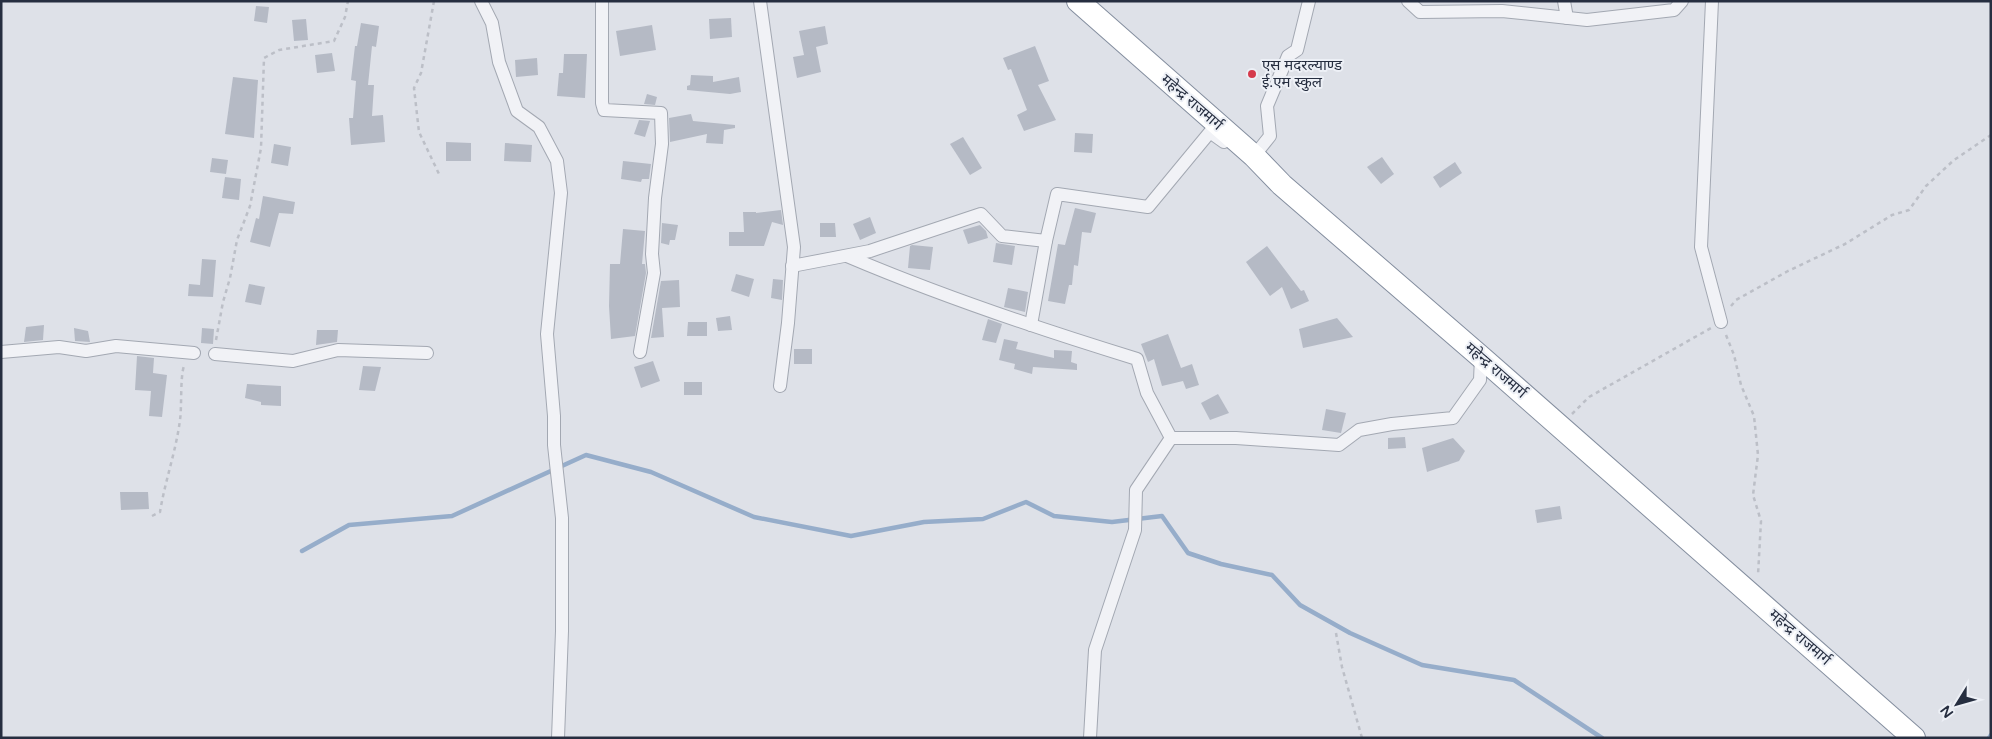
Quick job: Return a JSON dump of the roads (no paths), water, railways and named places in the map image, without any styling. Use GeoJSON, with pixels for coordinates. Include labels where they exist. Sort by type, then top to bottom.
{"type":"FeatureCollection","features":[{"type":"Feature","properties":{"kind":"highway","name":"महेन्द्र राजमार्ग"},"geometry":{"type":"LineString","coordinates":[[1078,1],[1254,156],[1282,185],[1560,425],[1914,738]]}},
{"type":"Feature","properties":{"kind":"street"},"geometry":{"type":"LineString","coordinates":[[481,1],[492,23],[499,62],[517,110],[539,127],[558,161],[561,193],[547,334],[554,416],[554,446],[562,518],[562,631],[558,738]]}},
{"type":"Feature","properties":{"kind":"street"},"geometry":{"type":"LineString","coordinates":[[602,1],[602,103],[604,110],[661,113],[662,144],[655,198],[652,245],[654,273],[640,352]]}},
{"type":"Feature","properties":{"kind":"street"},"geometry":{"type":"LineString","coordinates":[[760,1],[794,247],[788,323],[780,386]]}},
{"type":"Feature","properties":{"kind":"street"},"geometry":{"type":"LineString","coordinates":[[1254,156],[1270,136],[1267,106],[1288,56],[1297,50],[1309,1]]}},
{"type":"Feature","properties":{"kind":"street"},"geometry":{"type":"LineString","coordinates":[[1408,1],[1420,12],[1502,11],[1587,20],[1674,10],[1682,1]]}},
{"type":"Feature","properties":{"kind":"street"},"geometry":{"type":"LineString","coordinates":[[1564,1],[1567,18]]}},
{"type":"Feature","properties":{"kind":"street"},"geometry":{"type":"LineString","coordinates":[[1712,1],[1701,248],[1721,322]]}},
{"type":"Feature","properties":{"kind":"street"},"geometry":{"type":"LineString","coordinates":[[1031,325],[1046,241],[1057,194],[1148,207],[1210,132],[1282,185]]}},
{"type":"Feature","properties":{"kind":"street"},"geometry":{"type":"LineString","coordinates":[[792,266],[870,251],[981,214],[1002,236],[1046,241]]}},
{"type":"Feature","properties":{"kind":"street"},"geometry":{"type":"LineString","coordinates":[[846,256],[1031,325],[1137,359],[1147,393],[1171,438]]}},
{"type":"Feature","properties":{"kind":"street"},"geometry":{"type":"LineString","coordinates":[[1,352],[59,347],[86,351],[116,346],[194,353]]}},
{"type":"Feature","properties":{"kind":"street"},"geometry":{"type":"LineString","coordinates":[[215,354],[294,361],[338,350],[427,353]]}},
{"type":"Feature","properties":{"kind":"street"},"geometry":{"type":"LineString","coordinates":[[1171,438],[1236,438],[1339,445],[1359,430],[1392,424],[1453,418],[1480,380],[1481,357]]}},
{"type":"Feature","properties":{"kind":"street"},"geometry":{"type":"LineString","coordinates":[[1090,738],[1095,650],[1135,530],[1136,490],[1171,438]]}},
{"type":"Feature","properties":{"kind":"waterway"},"geometry":{"type":"LineString","coordinates":[[302,551],[349,525],[452,516],[586,455],[651,472],[754,517],[851,536],[924,522],[983,519],[1026,502],[1054,516],[1112,522],[1162,516],[1188,553],[1221,564],[1272,575],[1300,605],[1350,633],[1422,665],[1514,680],[1602,738]]}},
{"type":"Feature","properties":{"kind":"place","name":"एस मदरल्याण्ड ई.एम स्कुल"},"geometry":{"type":"Point","coordinates":[1252,74]}}]}
